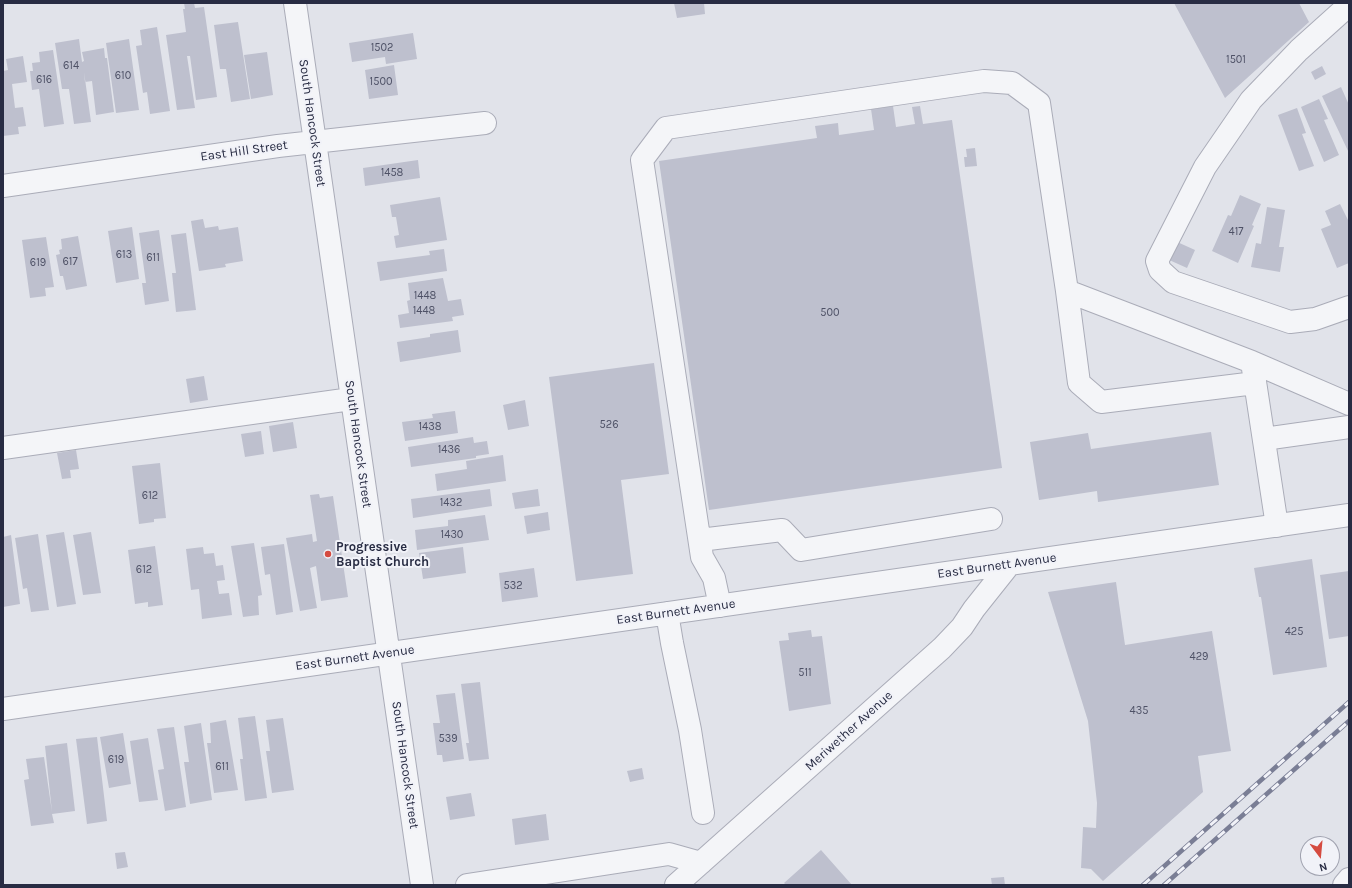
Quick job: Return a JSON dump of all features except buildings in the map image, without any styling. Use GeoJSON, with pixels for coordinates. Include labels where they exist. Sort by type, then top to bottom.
{"type":"FeatureCollection","features":[{"type":"Feature","properties":{"kind":"street","name":"South Hancock Street"},"geometry":{"type":"LineString","coordinates":[[295,3],[422,885]]}},
{"type":"Feature","properties":{"kind":"street"},"geometry":{"type":"LineString","coordinates":[[1349,5],[1299,50],[1251,100],[1205,167],[1157,260],[1160,270],[1173,282],[1290,322],[1315,319],[1349,307]]}},
{"type":"Feature","properties":{"kind":"street"},"geometry":{"type":"LineString","coordinates":[[720,606],[714,578],[702,557],[642,160],[666,128],[984,81],[1012,83],[1040,103],[1079,383],[1101,402],[1255,383]]}},
{"type":"Feature","properties":{"kind":"street","name":"East Hill Street"},"geometry":{"type":"LineString","coordinates":[[3,186],[278,146],[485,123]]}},
{"type":"Feature","properties":{"kind":"street"},"geometry":{"type":"LineString","coordinates":[[1067,291],[1252,362],[1349,404]]}},
{"type":"Feature","properties":{"kind":"street"},"geometry":{"type":"LineString","coordinates":[[1252,362],[1277,526]]}},
{"type":"Feature","properties":{"kind":"street"},"geometry":{"type":"LineString","coordinates":[[3,448],[351,399]]}},
{"type":"Feature","properties":{"kind":"street"},"geometry":{"type":"LineString","coordinates":[[1264,439],[1349,427]]}},
{"type":"Feature","properties":{"kind":"street","name":"East Burnett Avenue"},"geometry":{"type":"LineString","coordinates":[[3,710],[1349,515]]}},
{"type":"Feature","properties":{"kind":"street"},"geometry":{"type":"LineString","coordinates":[[700,540],[782,530],[801,550],[991,519]]}},
{"type":"Feature","properties":{"kind":"street","name":"Meriwether Avenue"},"geometry":{"type":"LineString","coordinates":[[676,885],[942,648],[962,627],[974,609],[1009,565]]}},
{"type":"Feature","properties":{"kind":"street"},"geometry":{"type":"LineString","coordinates":[[667,613],[690,730],[703,813]]}},
{"type":"Feature","properties":{"kind":"street"},"geometry":{"type":"LineString","coordinates":[[467,885],[669,854],[701,863]]}},
{"type":"Feature","properties":{"kind":"street"},"geometry":{"type":"LineString","coordinates":[[1344,885],[1349,879]]}},
{"type":"Feature","properties":{"kind":"railway"},"geometry":{"type":"LineString","coordinates":[[1143,885],[1349,702]]}},
{"type":"Feature","properties":{"kind":"railway"},"geometry":{"type":"LineString","coordinates":[[1164,885],[1349,721]]}},
{"type":"Feature","properties":{"kind":"place","name":"Progressive Baptist Church"},"geometry":{"type":"Point","coordinates":[328,554]}}]}
